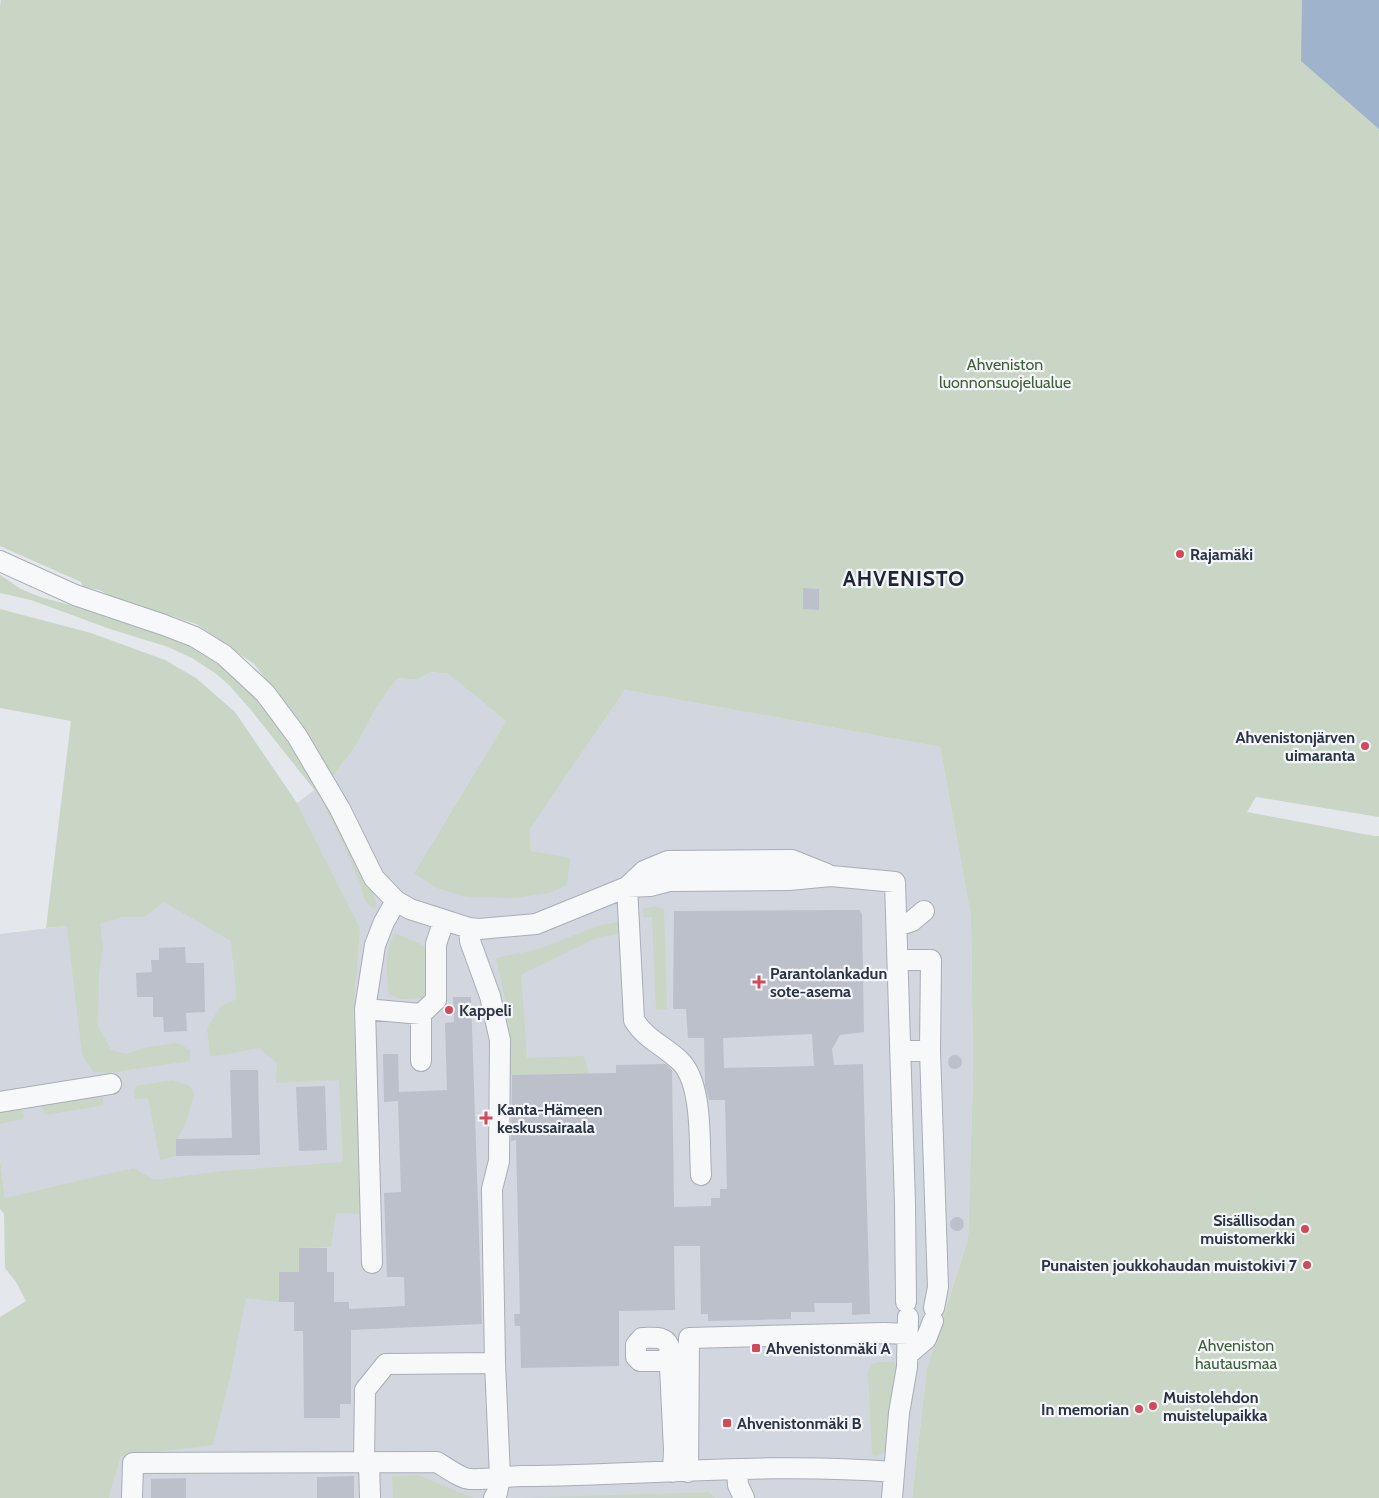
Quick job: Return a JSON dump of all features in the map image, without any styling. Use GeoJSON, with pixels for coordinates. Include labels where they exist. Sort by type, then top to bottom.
{"type":"FeatureCollection","features":[{"type":"Feature","properties":{"kind":"street"},"geometry":{"type":"LineString","coordinates":[[0,561],[75,595],[195,637],[224,656],[265,693],[297,736],[340,809],[374,878],[396,900],[410,909],[469,928],[479,929],[536,924],[627,887],[644,871],[668,861],[792,860],[831,876],[895,882],[907,1355],[899,1413],[892,1498]]}},
{"type":"Feature","properties":{"kind":"street"},"geometry":{"type":"LineString","coordinates":[[627,887],[634,1020],[648,1037],[682,1064],[689,1074],[697,1095],[701,1175]]}},
{"type":"Feature","properties":{"kind":"street"},"geometry":{"type":"LineString","coordinates":[[372,1263],[365,1009],[375,945],[384,922],[396,900]]}},
{"type":"Feature","properties":{"kind":"street"},"geometry":{"type":"LineString","coordinates":[[897,926],[912,921],[924,911]]}},
{"type":"Feature","properties":{"kind":"street"},"geometry":{"type":"LineString","coordinates":[[421,1061],[421,1014],[436,1000],[436,944],[444,920]]}},
{"type":"Feature","properties":{"kind":"street"},"geometry":{"type":"LineString","coordinates":[[469,928],[472,946],[490,996],[500,1040],[499,1161],[492,1189],[494,1363],[500,1477],[497,1493],[494,1498]]}},
{"type":"Feature","properties":{"kind":"street"},"geometry":{"type":"LineString","coordinates":[[898,960],[931,960],[930,1051],[938,1287],[926,1339],[907,1355]]}},
{"type":"Feature","properties":{"kind":"street"},"geometry":{"type":"LineString","coordinates":[[365,1009],[421,1014]]}},
{"type":"Feature","properties":{"kind":"street"},"geometry":{"type":"LineString","coordinates":[[900,1051],[930,1051]]}},
{"type":"Feature","properties":{"kind":"street"},"geometry":{"type":"LineString","coordinates":[[0,1102],[111,1084]]}},
{"type":"Feature","properties":{"kind":"street"},"geometry":{"type":"LineString","coordinates":[[681,1472],[689,1435],[690,1338],[870,1334],[907,1318]]}},
{"type":"Feature","properties":{"kind":"street"},"geometry":{"type":"LineString","coordinates":[[670,1361],[674,1450],[681,1472]]}},
{"type":"Feature","properties":{"kind":"street"},"geometry":{"type":"LineString","coordinates":[[370,1498],[366,1462],[365,1390],[386,1364],[494,1363]]}},
{"type":"Feature","properties":{"kind":"street"},"geometry":{"type":"LineString","coordinates":[[132,1498],[133,1462],[437,1462],[468,1480],[500,1477],[737,1470],[865,1470],[894,1472]]}},
{"type":"Feature","properties":{"kind":"street"},"geometry":{"type":"LineString","coordinates":[[737,1470],[738,1485],[744,1498]]}},
{"type":"Feature","properties":{"kind":"shaded area","name":"Kanta-Hämeen keskussairaala"},"geometry":{"type":"Polygon","coordinates":[[[431,672],[448,674],[506,721],[414,873],[531,851],[530,829],[625,690],[940,747],[971,917],[973,1078],[968,1239],[927,1368],[912,1498],[716,1498],[710,1492],[557,1498],[109,1498],[121,1456],[242,1316],[246,1297],[154,1180],[5,1198],[0,1158],[0,934],[66,926],[151,893],[360,929],[297,803],[333,776],[355,747],[379,703],[398,678],[417,680],[431,672]]]}},
{"type":"Feature","properties":{"kind":"green space","name":"Ahveniston luonnonsuojelualue"},"geometry":{"type":"Polygon","coordinates":[[[1,0],[1379,0],[1379,817],[1256,797],[1247,812],[1379,836],[1379,1498],[912,1498],[927,1368],[968,1239],[973,1078],[971,917],[940,747],[625,690],[530,829],[531,851],[570,858],[567,885],[549,893],[514,898],[467,897],[437,888],[414,873],[506,721],[448,674],[431,672],[417,680],[398,678],[379,703],[355,747],[333,776],[310,738],[254,664],[196,624],[115,598],[99,590],[83,587],[81,582],[0,546],[1,0]]]}},
{"type":"Feature","properties":{"kind":"green space"},"geometry":{"type":"Polygon","coordinates":[[[0,575],[21,589],[40,597],[100,613],[188,644],[235,674],[265,707],[317,784],[349,850],[372,889],[376,902],[375,909],[364,898],[360,883],[345,848],[320,797],[229,685],[192,658],[168,647],[110,629],[31,600],[0,593],[0,575]]]}},
{"type":"Feature","properties":{"kind":"green space"},"geometry":{"type":"Polygon","coordinates":[[[0,609],[91,633],[165,660],[196,678],[235,712],[297,803],[360,928],[353,1018],[357,1079],[360,1214],[336,1213],[331,1247],[299,1248],[299,1272],[279,1302],[246,1298],[231,1373],[213,1445],[121,1456],[109,1498],[0,1498],[0,1317],[26,1301],[16,1282],[5,1268],[4,1214],[0,1209],[0,1158],[5,1198],[134,1168],[154,1180],[223,1171],[343,1162],[339,1080],[276,1083],[277,1063],[259,1048],[210,1056],[207,1028],[221,1006],[237,999],[231,941],[164,902],[144,917],[122,917],[100,924],[103,947],[99,974],[98,1026],[111,1050],[126,1054],[147,1047],[178,1043],[190,1050],[190,1061],[108,1073],[93,1072],[82,1055],[67,926],[46,928],[71,721],[0,708],[0,609]]]}},
{"type":"Feature","properties":{"kind":"green space"},"geometry":{"type":"Polygon","coordinates":[[[654,906],[664,909],[667,1009],[656,1010],[652,917],[644,917],[643,909],[654,906]]]}},
{"type":"Feature","properties":{"kind":"green space"},"geometry":{"type":"Polygon","coordinates":[[[618,922],[619,934],[598,937],[521,975],[527,1058],[584,1056],[589,1074],[509,1075],[510,1036],[506,1004],[496,958],[539,949],[600,925],[618,922]]]}},
{"type":"Feature","properties":{"kind":"green space"},"geometry":{"type":"Polygon","coordinates":[[[395,933],[425,946],[430,984],[426,998],[400,999],[389,994],[387,955],[395,933]]]}},
{"type":"Feature","properties":{"kind":"green space"},"geometry":{"type":"Polygon","coordinates":[[[172,1080],[188,1085],[192,1089],[194,1096],[184,1127],[176,1139],[176,1156],[160,1160],[148,1098],[135,1099],[134,1092],[136,1086],[172,1080]]]}},
{"type":"Feature","properties":{"kind":"green space"},"geometry":{"type":"Polygon","coordinates":[[[102,1093],[104,1105],[45,1115],[41,1105],[102,1093]]]}},
{"type":"Feature","properties":{"kind":"green space"},"geometry":{"type":"Polygon","coordinates":[[[0,1107],[22,1107],[24,1119],[0,1124],[0,1107]]]}},
{"type":"Feature","properties":{"kind":"green space"},"geometry":{"type":"Polygon","coordinates":[[[894,1362],[896,1365],[891,1443],[885,1452],[875,1457],[872,1455],[868,1372],[871,1364],[894,1362]]]}},
{"type":"Feature","properties":{"kind":"green space"},"geometry":{"type":"Polygon","coordinates":[[[418,1475],[474,1498],[393,1498],[392,1476],[418,1475]]]}},
{"type":"Feature","properties":{"kind":"green space"},"geometry":{"type":"Polygon","coordinates":[[[710,1492],[716,1498],[519,1498],[710,1492]]]}},
{"type":"Feature","properties":{"kind":"water"},"geometry":{"type":"Polygon","coordinates":[[[1302,0],[1379,0],[1379,129],[1301,61],[1302,0]]]}},
{"type":"Feature","properties":{"kind":"building"},"geometry":{"type":"Polygon","coordinates":[[[803,588],[819,589],[819,610],[803,609],[803,588]]]}},
{"type":"Feature","properties":{"kind":"building"},"geometry":{"type":"Polygon","coordinates":[[[859,910],[862,914],[864,1032],[840,1035],[832,1049],[834,1065],[863,1064],[870,1314],[852,1315],[852,1303],[814,1303],[815,1312],[791,1312],[791,1319],[708,1321],[708,1314],[701,1314],[700,1246],[674,1246],[675,1310],[619,1311],[619,1366],[521,1368],[520,1326],[515,1326],[514,1314],[520,1314],[516,1140],[511,1141],[512,1075],[616,1073],[616,1065],[666,1064],[672,1070],[674,1207],[711,1206],[711,1198],[720,1198],[720,1189],[727,1189],[725,1100],[709,1100],[705,1085],[704,1038],[688,1038],[686,1009],[673,1009],[674,911],[859,910]],[[812,1034],[723,1038],[724,1068],[814,1066],[812,1034]]]}},
{"type":"Feature","properties":{"kind":"building"},"geometry":{"type":"Polygon","coordinates":[[[185,947],[186,963],[204,963],[205,1012],[186,1013],[187,1031],[164,1032],[163,1017],[153,1017],[153,997],[137,997],[136,973],[152,972],[151,960],[159,960],[159,948],[185,947]]]}},
{"type":"Feature","properties":{"kind":"building"},"geometry":{"type":"Polygon","coordinates":[[[453,997],[471,997],[482,1324],[351,1330],[351,1404],[340,1404],[340,1418],[304,1418],[303,1331],[294,1331],[294,1302],[279,1302],[279,1272],[299,1272],[299,1248],[327,1248],[327,1272],[334,1272],[334,1302],[349,1302],[349,1309],[405,1306],[404,1277],[387,1277],[384,1193],[401,1192],[398,1101],[384,1102],[383,1054],[398,1054],[399,1092],[447,1090],[445,1023],[454,1022],[453,997]]]}},
{"type":"Feature","properties":{"kind":"building"},"geometry":{"type":"Polygon","coordinates":[[[952,1055],[958,1055],[962,1062],[958,1069],[952,1069],[948,1065],[948,1059],[952,1055]]]}},
{"type":"Feature","properties":{"kind":"building"},"geometry":{"type":"Polygon","coordinates":[[[230,1070],[258,1070],[260,1155],[176,1156],[176,1139],[232,1138],[230,1070]]]}},
{"type":"Feature","properties":{"kind":"building"},"geometry":{"type":"Polygon","coordinates":[[[325,1086],[327,1150],[299,1151],[296,1087],[325,1086]]]}},
{"type":"Feature","properties":{"kind":"building"},"geometry":{"type":"Polygon","coordinates":[[[954,1217],[960,1217],[964,1224],[960,1231],[954,1231],[950,1227],[950,1221],[954,1217]]]}},
{"type":"Feature","properties":{"kind":"building"},"geometry":{"type":"Polygon","coordinates":[[[354,1476],[354,1498],[317,1498],[317,1477],[354,1476]]]}},
{"type":"Feature","properties":{"kind":"building"},"geometry":{"type":"Polygon","coordinates":[[[186,1478],[186,1498],[151,1498],[151,1479],[186,1478]]]}},
{"type":"Feature","properties":{"kind":"place","name":"Rajamäki"},"geometry":{"type":"Point","coordinates":[1180,554]}},
{"type":"Feature","properties":{"kind":"place","name":"Ahvenistonjärven uimaranta"},"geometry":{"type":"Point","coordinates":[1365,746]}},
{"type":"Feature","properties":{"kind":"place","name":"Parantolankadun sote-asema"},"geometry":{"type":"Point","coordinates":[759,982]}},
{"type":"Feature","properties":{"kind":"place","name":"Kappeli"},"geometry":{"type":"Point","coordinates":[449,1010]}},
{"type":"Feature","properties":{"kind":"place","name":"Kanta-Hämeen keskussairaala"},"geometry":{"type":"Point","coordinates":[486,1118]}},
{"type":"Feature","properties":{"kind":"place","name":"Sisällisodan muistomerkki"},"geometry":{"type":"Point","coordinates":[1305,1229]}},
{"type":"Feature","properties":{"kind":"place","name":"Punaisten joukkohaudan muistokivi 7"},"geometry":{"type":"Point","coordinates":[1307,1265]}},
{"type":"Feature","properties":{"kind":"place","name":"Ahvenistonmäki A"},"geometry":{"type":"Point","coordinates":[756,1348]}},
{"type":"Feature","properties":{"kind":"place","name":"Muistolehdon muistelupaikka"},"geometry":{"type":"Point","coordinates":[1153,1406]}},
{"type":"Feature","properties":{"kind":"place","name":"In memorian"},"geometry":{"type":"Point","coordinates":[1139,1409]}},
{"type":"Feature","properties":{"kind":"place","name":"Ahvenistonmäki B"},"geometry":{"type":"Point","coordinates":[727,1423]}},
{"type":"Feature","properties":{"kind":"district","name":"AHVENISTO"},"geometry":{"type":"Point","coordinates":[904,579]}},
{"type":"Feature","properties":{"kind":"park label","name":"Ahveniston hautausmaa"},"geometry":{"type":"Point","coordinates":[1236,1354]}}]}
